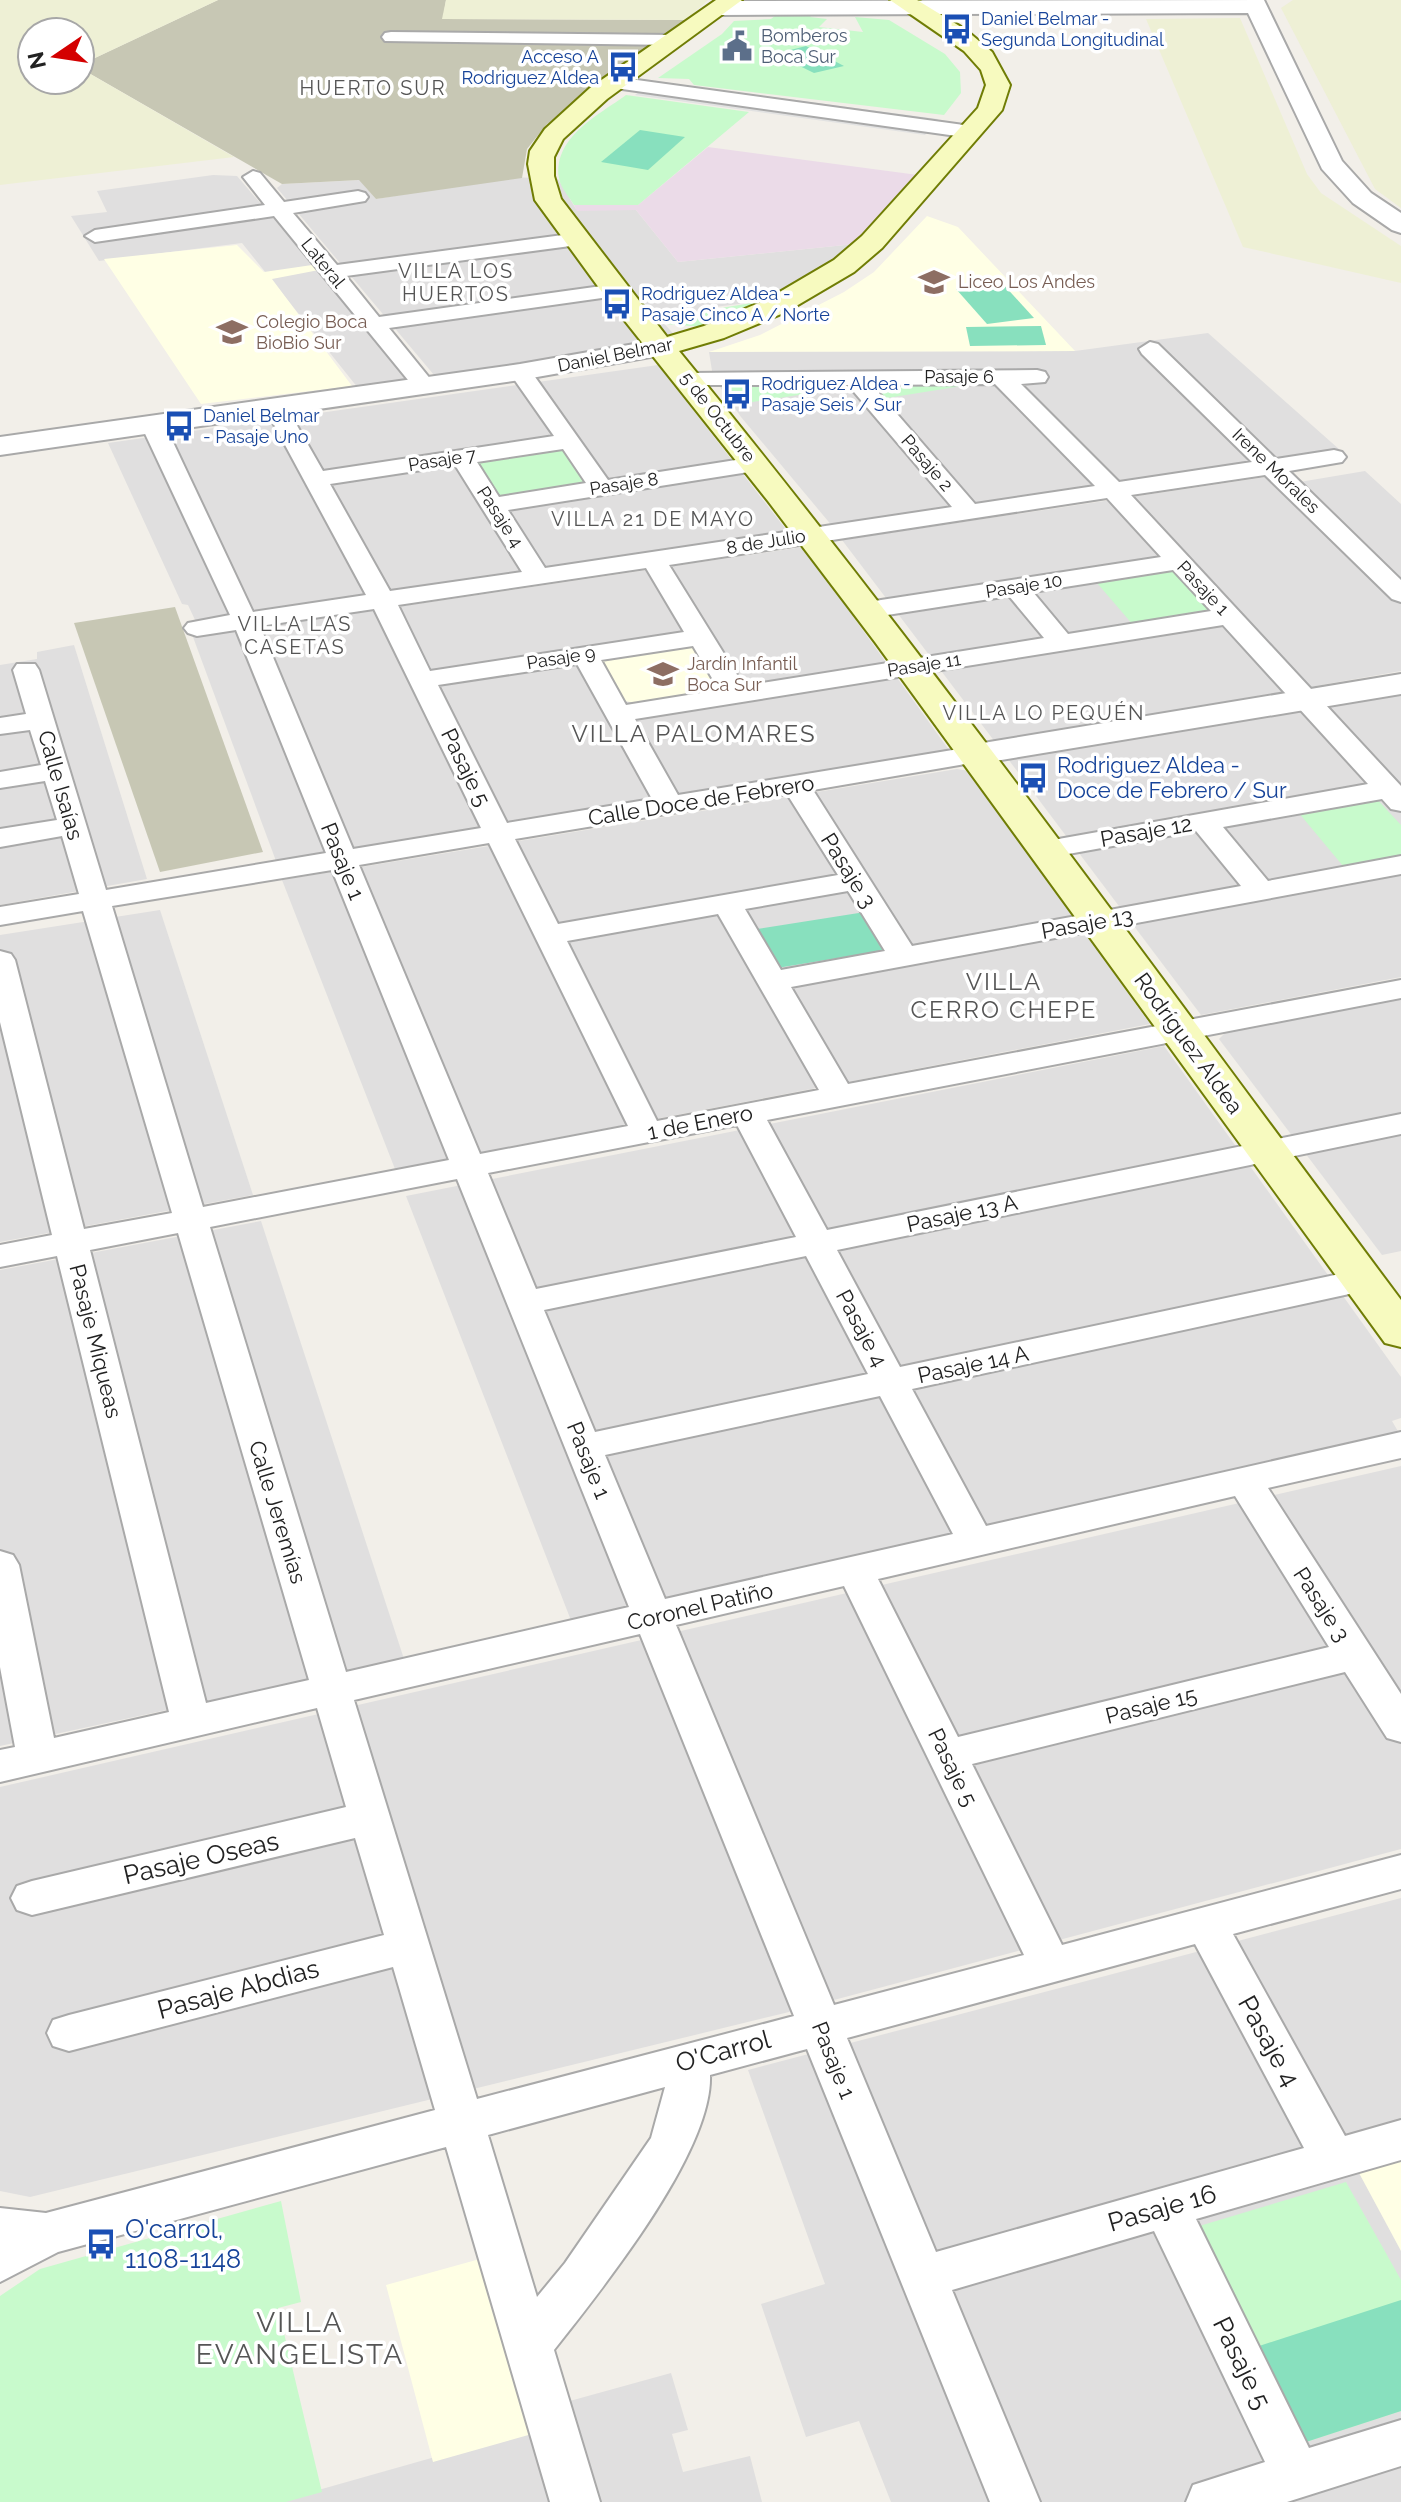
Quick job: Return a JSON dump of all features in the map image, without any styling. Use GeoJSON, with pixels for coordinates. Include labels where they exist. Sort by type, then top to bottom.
{"type":"FeatureCollection","features":[{"type":"Feature","properties":{"kind":"main road","name":"5 de Octubre"},"geometry":{"type":"LineString","coordinates":[[725,4],[557,129],[543,153],[541,176],[544,188],[641,323],[812,535],[977,754]]}},
{"type":"Feature","properties":{"kind":"main road","name":"Daniel Belmar"},"geometry":{"type":"LineString","coordinates":[[663,347],[714,332],[803,293],[844,266],[872,242],[994,103],[997,78],[989,63],[972,47],[906,4]]}},
{"type":"Feature","properties":{"kind":"main road"},"geometry":{"type":"LineString","coordinates":[[641,323],[675,331],[714,332]]}},
{"type":"Feature","properties":{"kind":"main road","name":"Rodríguez Aldea"},"geometry":{"type":"LineString","coordinates":[[977,754],[1401,1332]]}},
{"type":"Feature","properties":{"kind":"street"},"geometry":{"type":"LineString","coordinates":[[725,4],[1254,3],[1331,164],[1362,198],[1401,225]]}},
{"type":"Feature","properties":{"kind":"street"},"geometry":{"type":"LineString","coordinates":[[391,37],[675,40]]}},
{"type":"Feature","properties":{"kind":"street"},"geometry":{"type":"LineString","coordinates":[[615,83],[971,132]]}},
{"type":"Feature","properties":{"kind":"street","name":"Lateral"},"geometry":{"type":"LineString","coordinates":[[253,177],[425,386]]}},
{"type":"Feature","properties":{"kind":"street"},"geometry":{"type":"LineString","coordinates":[[95,236],[358,197]]}},
{"type":"Feature","properties":{"kind":"street"},"geometry":{"type":"LineString","coordinates":[[331,272],[578,239]]}},
{"type":"Feature","properties":{"kind":"street"},"geometry":{"type":"LineString","coordinates":[[374,324],[616,290]]}},
{"type":"Feature","properties":{"kind":"street","name":"Daniel Belmar"},"geometry":{"type":"LineString","coordinates":[[0,446],[520,372],[663,347]]}},
{"type":"Feature","properties":{"kind":"street","name":"Irene Morales"},"geometry":{"type":"LineString","coordinates":[[1150,349],[1401,594]]}},
{"type":"Feature","properties":{"kind":"street"},"geometry":{"type":"LineString","coordinates":[[520,372],[602,488]]}},
{"type":"Feature","properties":{"kind":"street","name":"Pasaje 1"},"geometry":{"type":"LineString","coordinates":[[1001,377],[1113,490],[1395,796]]}},
{"type":"Feature","properties":{"kind":"street","name":"Pasaje 6"},"geometry":{"type":"LineString","coordinates":[[689,380],[1037,377]]}},
{"type":"Feature","properties":{"kind":"street","name":"Pasaje 2"},"geometry":{"type":"LineString","coordinates":[[854,378],[969,512]]}},
{"type":"Feature","properties":{"kind":"street","name":"Pasaje 5"},"geometry":{"type":"LineString","coordinates":[[275,406],[382,600],[647,1132]]}},
{"type":"Feature","properties":{"kind":"street","name":"Pasaje 1"},"geometry":{"type":"LineString","coordinates":[[152,423],[245,621],[1015,2502]]}},
{"type":"Feature","properties":{"kind":"street","name":"Pasaje 7"},"geometry":{"type":"LineString","coordinates":[[316,479],[568,441]]}},
{"type":"Feature","properties":{"kind":"street","name":"Pasaje 4"},"geometry":{"type":"LineString","coordinates":[[462,457],[538,577]]}},
{"type":"Feature","properties":{"kind":"street","name":"8 de Julio"},"geometry":{"type":"LineString","coordinates":[[197,628],[1334,457]]}},
{"type":"Feature","properties":{"kind":"street","name":"Pasaje 8"},"geometry":{"type":"LineString","coordinates":[[492,505],[755,464]]}},
{"type":"Feature","properties":{"kind":"street"},"geometry":{"type":"LineString","coordinates":[[653,559],[736,695]]}},
{"type":"Feature","properties":{"kind":"street","name":"Pasaje 10"},"geometry":{"type":"LineString","coordinates":[[868,610],[1179,562]]}},
{"type":"Feature","properties":{"kind":"street"},"geometry":{"type":"LineString","coordinates":[[1015,587],[1062,643]]}},
{"type":"Feature","properties":{"kind":"street","name":"Pasaje 11"},"geometry":{"type":"LineString","coordinates":[[618,714],[1229,616]]}},
{"type":"Feature","properties":{"kind":"street","name":"Pasaje 9"},"geometry":{"type":"LineString","coordinates":[[422,680],[700,637]]}},
{"type":"Feature","properties":{"kind":"street"},"geometry":{"type":"LineString","coordinates":[[585,655],[669,805]]}},
{"type":"Feature","properties":{"kind":"street","name":"Calle Isaías"},"geometry":{"type":"LineString","coordinates":[[26,670],[95,901]]}},
{"type":"Feature","properties":{"kind":"street","name":"Calle Doce de Febrero"},"geometry":{"type":"LineString","coordinates":[[0,916],[1401,684]]}},
{"type":"Feature","properties":{"kind":"street"},"geometry":{"type":"LineString","coordinates":[[0,726],[41,720]]}},
{"type":"Feature","properties":{"kind":"street"},"geometry":{"type":"LineString","coordinates":[[0,780],[56,771]]}},
{"type":"Feature","properties":{"kind":"street","name":"Pasaje 3"},"geometry":{"type":"LineString","coordinates":[[795,784],[904,957]]}},
{"type":"Feature","properties":{"kind":"street","name":"Pasaje 12"},"geometry":{"type":"LineString","coordinates":[[1046,849],[1203,821],[1395,796]]}},
{"type":"Feature","properties":{"kind":"street"},"geometry":{"type":"LineString","coordinates":[[1203,821],[1261,891]]}},
{"type":"Feature","properties":{"kind":"street"},"geometry":{"type":"LineString","coordinates":[[0,838],[73,826]]}},
{"type":"Feature","properties":{"kind":"street","name":"Pasaje 13"},"geometry":{"type":"LineString","coordinates":[[772,981],[1401,865]]}},
{"type":"Feature","properties":{"kind":"street"},"geometry":{"type":"LineString","coordinates":[[549,935],[856,881]]}},
{"type":"Feature","properties":{"kind":"street","name":"Calle Jeremías"},"geometry":{"type":"LineString","coordinates":[[95,901],[461,2123],[530,2343],[575,2502]]}},
{"type":"Feature","properties":{"kind":"street"},"geometry":{"type":"LineString","coordinates":[[727,904],[839,1096]]}},
{"type":"Feature","properties":{"kind":"street","name":"Pasaje Miqueas"},"geometry":{"type":"LineString","coordinates":[[0,960],[191,1722]]}},
{"type":"Feature","properties":{"kind":"street","name":"1 de Enero"},"geometry":{"type":"LineString","coordinates":[[0,1256],[1401,989]]}},
{"type":"Feature","properties":{"kind":"street","name":"Pasaje 4"},"geometry":{"type":"LineString","coordinates":[[747,1113],[976,1542]]}},
{"type":"Feature","properties":{"kind":"street","name":"Pasaje 13 A"},"geometry":{"type":"LineString","coordinates":[[524,1303],[1401,1124]]}},
{"type":"Feature","properties":{"kind":"street","name":"Pasaje 14 A"},"geometry":{"type":"LineString","coordinates":[[584,1447],[1363,1280]]}},
{"type":"Feature","properties":{"kind":"street","name":"Coronel Patiño"},"geometry":{"type":"LineString","coordinates":[[19,1762],[1401,1445]]}},
{"type":"Feature","properties":{"kind":"street","name":"Pasaje 3"},"geometry":{"type":"LineString","coordinates":[[1244,1481],[1401,1727]]}},
{"type":"Feature","properties":{"kind":"street"},"geometry":{"type":"LineString","coordinates":[[0,1565],[19,1762]]}},
{"type":"Feature","properties":{"kind":"street","name":"Pasaje 5"},"geometry":{"type":"LineString","coordinates":[[855,1570],[1050,1964]]}},
{"type":"Feature","properties":{"kind":"street","name":"Pasaje 15"},"geometry":{"type":"LineString","coordinates":[[946,1755],[1355,1655]]}},
{"type":"Feature","properties":{"kind":"street","name":"Pasaje Oseas"},"geometry":{"type":"LineString","coordinates":[[32,1898],[370,1818]]}},
{"type":"Feature","properties":{"kind":"street","name":"O'Carrol"},"geometry":{"type":"LineString","coordinates":[[0,2261],[46,2234],[1401,1872]]}},
{"type":"Feature","properties":{"kind":"street","name":"Pasaje 4"},"geometry":{"type":"LineString","coordinates":[[1205,1923],[1334,2159]]}},
{"type":"Feature","properties":{"kind":"street","name":"Pasaje Abdias"},"geometry":{"type":"LineString","coordinates":[[69,2033],[408,1946]]}},
{"type":"Feature","properties":{"kind":"street"},"geometry":{"type":"LineString","coordinates":[[530,2343],[582,2278],[672,2145],[688,2090],[687,2061]]}},
{"type":"Feature","properties":{"kind":"street","name":"Pasaje 16"},"geometry":{"type":"LineString","coordinates":[[923,2277],[1401,2140]]}},
{"type":"Feature","properties":{"kind":"street","name":"Pasaje 5"},"geometry":{"type":"LineString","coordinates":[[1166,2207],[1297,2475]]}},
{"type":"Feature","properties":{"kind":"street","name":"O'Carrol"},"geometry":{"type":"LineString","coordinates":[[0,2229],[46,2234]]}},
{"type":"Feature","properties":{"kind":"street"},"geometry":{"type":"LineString","coordinates":[[1211,2502],[1401,2443]]}},
{"type":"Feature","properties":{"kind":"shaded area"},"geometry":{"type":"Polygon","coordinates":[[[0,0],[218,0],[96,57],[96,16],[16,16],[16,96],[96,96],[96,77],[234,157],[0,185],[0,0]]]}},
{"type":"Feature","properties":{"kind":"shaded area"},"geometry":{"type":"Polygon","coordinates":[[[218,0],[446,0],[443,19],[686,20],[547,124],[527,149],[522,178],[376,199],[359,180],[282,184],[96,77],[96,57],[218,0]]]}},
{"type":"Feature","properties":{"kind":"shaded area"},"geometry":{"type":"Polygon","coordinates":[[[446,0],[708,0],[686,20],[442,19],[446,0]]]}},
{"type":"Feature","properties":{"kind":"shaded area"},"geometry":{"type":"Polygon","coordinates":[[[1293,0],[1401,0],[1401,208],[1375,189],[1281,8],[1293,0]]]}},
{"type":"Feature","properties":{"kind":"shaded area"},"geometry":{"type":"Polygon","coordinates":[[[1240,18],[1307,174],[1321,193],[1401,246],[1401,283],[1243,247],[1146,19],[1240,18]]]}},
{"type":"Feature","properties":{"kind":"shaded area"},"geometry":{"type":"Polygon","coordinates":[[[651,82],[938,119],[925,135],[635,95],[651,82]]]}},
{"type":"Feature","properties":{"kind":"shaded area"},"geometry":{"type":"Polygon","coordinates":[[[708,147],[918,175],[855,244],[678,262],[636,210],[577,211],[574,205],[638,205],[708,147]]]}},
{"type":"Feature","properties":{"kind":"shaded area"},"geometry":{"type":"Polygon","coordinates":[[[213,175],[237,176],[412,380],[358,388],[242,243],[99,261],[71,216],[107,212],[97,191],[213,175]]]}},
{"type":"Feature","properties":{"kind":"shaded area"},"geometry":{"type":"Polygon","coordinates":[[[511,177],[558,179],[576,209],[636,210],[678,262],[855,244],[764,301],[714,307],[716,311],[660,319],[679,340],[434,375],[277,188],[282,184],[360,180],[376,199],[511,177]]]}},
{"type":"Feature","properties":{"kind":"shaded area","name":"Liceo Los Andes"},"geometry":{"type":"Polygon","coordinates":[[[927,216],[958,227],[1075,351],[709,352],[760,335],[844,292],[874,272],[927,216]]]}},
{"type":"Feature","properties":{"kind":"shaded area","name":"Colegio Boca BioBio Sur"},"geometry":{"type":"Polygon","coordinates":[[[237,245],[264,272],[312,265],[319,270],[272,279],[352,386],[201,404],[104,259],[237,245]]]}},
{"type":"Feature","properties":{"kind":"shaded area"},"geometry":{"type":"Polygon","coordinates":[[[1208,333],[1340,450],[833,527],[741,417],[713,377],[709,352],[1075,351],[1208,333]]]}},
{"type":"Feature","properties":{"kind":"shaded area"},"geometry":{"type":"Polygon","coordinates":[[[658,365],[788,532],[196,622],[188,605],[182,604],[108,443],[658,365]]]}},
{"type":"Feature","properties":{"kind":"shaded area"},"geometry":{"type":"Polygon","coordinates":[[[1365,471],[1401,504],[1401,671],[995,742],[842,540],[1266,477],[1276,486],[1365,471]]]}},
{"type":"Feature","properties":{"kind":"shaded area"},"geometry":{"type":"Polygon","coordinates":[[[803,547],[949,750],[276,861],[193,637],[803,547]]]}},
{"type":"Feature","properties":{"kind":"shaded area"},"geometry":{"type":"Polygon","coordinates":[[[175,607],[263,852],[160,872],[74,623],[175,607]]]}},
{"type":"Feature","properties":{"kind":"shaded area"},"geometry":{"type":"Polygon","coordinates":[[[74,645],[147,879],[0,905],[0,665],[37,659],[37,652],[74,645]]]}},
{"type":"Feature","properties":{"kind":"shaded area","name":"Jardín Infantil Boca Sur"},"geometry":{"type":"Polygon","coordinates":[[[698,645],[725,684],[717,692],[642,704],[624,701],[601,663],[613,654],[698,645]]]}},
{"type":"Feature","properties":{"kind":"shaded area"},"geometry":{"type":"Polygon","coordinates":[[[1401,694],[1401,977],[1201,1015],[1008,759],[1401,694]]]}},
{"type":"Feature","properties":{"kind":"shaded area"},"geometry":{"type":"Polygon","coordinates":[[[957,769],[969,771],[1150,1024],[395,1169],[282,880],[957,769]]]}},
{"type":"Feature","properties":{"kind":"shaded area"},"geometry":{"type":"Polygon","coordinates":[[[160,910],[253,1195],[0,1242],[0,935],[160,910]]]}},
{"type":"Feature","properties":{"kind":"shaded area"},"geometry":{"type":"Polygon","coordinates":[[[1401,999],[1401,1251],[1382,1255],[1219,1039],[1225,1033],[1401,999]]]}},
{"type":"Feature","properties":{"kind":"shaded area"},"geometry":{"type":"Polygon","coordinates":[[[1164,1046],[1401,1377],[1401,1418],[1392,1421],[1399,1433],[572,1623],[406,1196],[1164,1046]]]}},
{"type":"Feature","properties":{"kind":"shaded area"},"geometry":{"type":"Polygon","coordinates":[[[261,1221],[404,1659],[0,1746],[0,1270],[261,1221]]]}},
{"type":"Feature","properties":{"kind":"shaded area"},"geometry":{"type":"Polygon","coordinates":[[[1401,1466],[1401,1849],[785,2013],[30,2197],[0,2191],[0,1787],[1401,1466]]]}},
{"type":"Feature","properties":{"kind":"shaded area"},"geometry":{"type":"Polygon","coordinates":[[[1401,1898],[1401,2502],[891,2502],[859,2421],[806,2437],[761,2304],[825,2284],[748,2070],[1401,1898]]]}},
{"type":"Feature","properties":{"kind":"shaded area"},"geometry":{"type":"Polygon","coordinates":[[[1401,2161],[1401,2251],[1359,2173],[1401,2161]]]}},
{"type":"Feature","properties":{"kind":"shaded area"},"geometry":{"type":"Polygon","coordinates":[[[487,2257],[539,2432],[433,2462],[386,2285],[487,2257]]]}},
{"type":"Feature","properties":{"kind":"shaded area"},"geometry":{"type":"Polygon","coordinates":[[[671,2373],[688,2430],[672,2434],[683,2472],[750,2456],[762,2502],[276,2502],[534,2429],[530,2412],[671,2373]]]}},
{"type":"Feature","properties":{"kind":"green space"},"geometry":{"type":"Polygon","coordinates":[[[813,14],[810,17],[827,19],[819,27],[863,32],[855,17],[889,20],[945,54],[960,72],[961,93],[944,115],[694,85],[689,79],[658,78],[722,34],[734,21],[813,14]]]}},
{"type":"Feature","properties":{"kind":"green space"},"geometry":{"type":"Polygon","coordinates":[[[806,46],[844,66],[814,73],[775,54],[806,46]]]}},
{"type":"Feature","properties":{"kind":"green space"},"geometry":{"type":"Polygon","coordinates":[[[626,95],[749,112],[638,205],[574,205],[559,178],[563,151],[570,139],[591,119],[626,95]]]}},
{"type":"Feature","properties":{"kind":"green space"},"geometry":{"type":"Polygon","coordinates":[[[640,130],[685,137],[648,170],[601,162],[640,130]]]}},
{"type":"Feature","properties":{"kind":"green space"},"geometry":{"type":"Polygon","coordinates":[[[1003,284],[1034,318],[987,324],[956,289],[1003,284]]]}},
{"type":"Feature","properties":{"kind":"green space"},"geometry":{"type":"Polygon","coordinates":[[[764,301],[704,327],[665,324],[659,318],[764,301]]]}},
{"type":"Feature","properties":{"kind":"green space"},"geometry":{"type":"Polygon","coordinates":[[[1041,326],[1046,345],[970,346],[966,327],[1041,326]]]}},
{"type":"Feature","properties":{"kind":"green space"},"geometry":{"type":"Polygon","coordinates":[[[844,382],[850,390],[733,405],[720,383],[844,382]]]}},
{"type":"Feature","properties":{"kind":"green space"},"geometry":{"type":"Polygon","coordinates":[[[987,382],[881,399],[868,383],[987,382]]]}},
{"type":"Feature","properties":{"kind":"green space"},"geometry":{"type":"Polygon","coordinates":[[[563,448],[587,485],[496,499],[473,461],[563,448]]]}},
{"type":"Feature","properties":{"kind":"green space"},"geometry":{"type":"Polygon","coordinates":[[[1168,569],[1180,571],[1218,612],[1134,626],[1097,583],[1168,569]]]}},
{"type":"Feature","properties":{"kind":"green space"},"geometry":{"type":"Polygon","coordinates":[[[1374,796],[1401,825],[1401,855],[1343,866],[1298,812],[1374,796]]]}},
{"type":"Feature","properties":{"kind":"green space"},"geometry":{"type":"Polygon","coordinates":[[[865,912],[887,950],[777,968],[757,929],[865,912]]]}},
{"type":"Feature","properties":{"kind":"green space"},"geometry":{"type":"Polygon","coordinates":[[[1346,2182],[1401,2280],[1401,2411],[1306,2442],[1196,2227],[1346,2182]]]}},
{"type":"Feature","properties":{"kind":"green space"},"geometry":{"type":"Polygon","coordinates":[[[281,2201],[301,2302],[278,2308],[322,2492],[286,2502],[0,2502],[0,2296],[40,2269],[281,2201]]]}},
{"type":"Feature","properties":{"kind":"green space"},"geometry":{"type":"Polygon","coordinates":[[[1401,2300],[1401,2411],[1306,2442],[1256,2347],[1401,2300]]]}},
{"type":"Feature","properties":{"kind":"place","name":"Daniel Belmar - Segunda Longitudinal"},"geometry":{"type":"Point","coordinates":[957,29]}},
{"type":"Feature","properties":{"kind":"place","name":"Bomberos Boca Sur"},"geometry":{"type":"Point","coordinates":[737,46]}},
{"type":"Feature","properties":{"kind":"place","name":"Acceso A Rodriguez Aldea"},"geometry":{"type":"Point","coordinates":[623,67]}},
{"type":"Feature","properties":{"kind":"place","name":"Liceo Los Andes"},"geometry":{"type":"Point","coordinates":[934,282]}},
{"type":"Feature","properties":{"kind":"place","name":"Rodriguez Aldea - Pasaje Cinco A / Norte"},"geometry":{"type":"Point","coordinates":[617,304]}},
{"type":"Feature","properties":{"kind":"place","name":"Colegio Boca BioBio Sur"},"geometry":{"type":"Point","coordinates":[232,332]}},
{"type":"Feature","properties":{"kind":"place","name":"Rodriguez Aldea - Pasaje Seis / Sur"},"geometry":{"type":"Point","coordinates":[737,394]}},
{"type":"Feature","properties":{"kind":"place","name":"Daniel Belmar - Pasaje Uno"},"geometry":{"type":"Point","coordinates":[179,426]}},
{"type":"Feature","properties":{"kind":"place","name":"Jardín Infantil Boca Sur"},"geometry":{"type":"Point","coordinates":[663,674]}},
{"type":"Feature","properties":{"kind":"place","name":"Rodriguez Aldea - Doce de Febrero / Sur"},"geometry":{"type":"Point","coordinates":[1033,778]}},
{"type":"Feature","properties":{"kind":"place","name":"O'carrol, 1108-1148"},"geometry":{"type":"Point","coordinates":[101,2244]}},
{"type":"Feature","properties":{"kind":"district","name":"HUERTO SUR"},"geometry":{"type":"Point","coordinates":[373,88]}},
{"type":"Feature","properties":{"kind":"district","name":"VILLA LOS HUERTOS"},"geometry":{"type":"Point","coordinates":[456,282]}},
{"type":"Feature","properties":{"kind":"district","name":"VILLA 21 DE MAYO"},"geometry":{"type":"Point","coordinates":[653,519]}},
{"type":"Feature","properties":{"kind":"district","name":"VILLA LAS CASETAS"},"geometry":{"type":"Point","coordinates":[295,636]}},
{"type":"Feature","properties":{"kind":"district","name":"VILLA LO PEQUÉN"},"geometry":{"type":"Point","coordinates":[1044,713]}},
{"type":"Feature","properties":{"kind":"district","name":"VILLA PALOMARES"},"geometry":{"type":"Point","coordinates":[694,734]}},
{"type":"Feature","properties":{"kind":"district","name":"VILLA CERRO CHEPE"},"geometry":{"type":"Point","coordinates":[1004,996]}},
{"type":"Feature","properties":{"kind":"district","name":"VILLA EVANGELISTA"},"geometry":{"type":"Point","coordinates":[300,2338]}}]}
